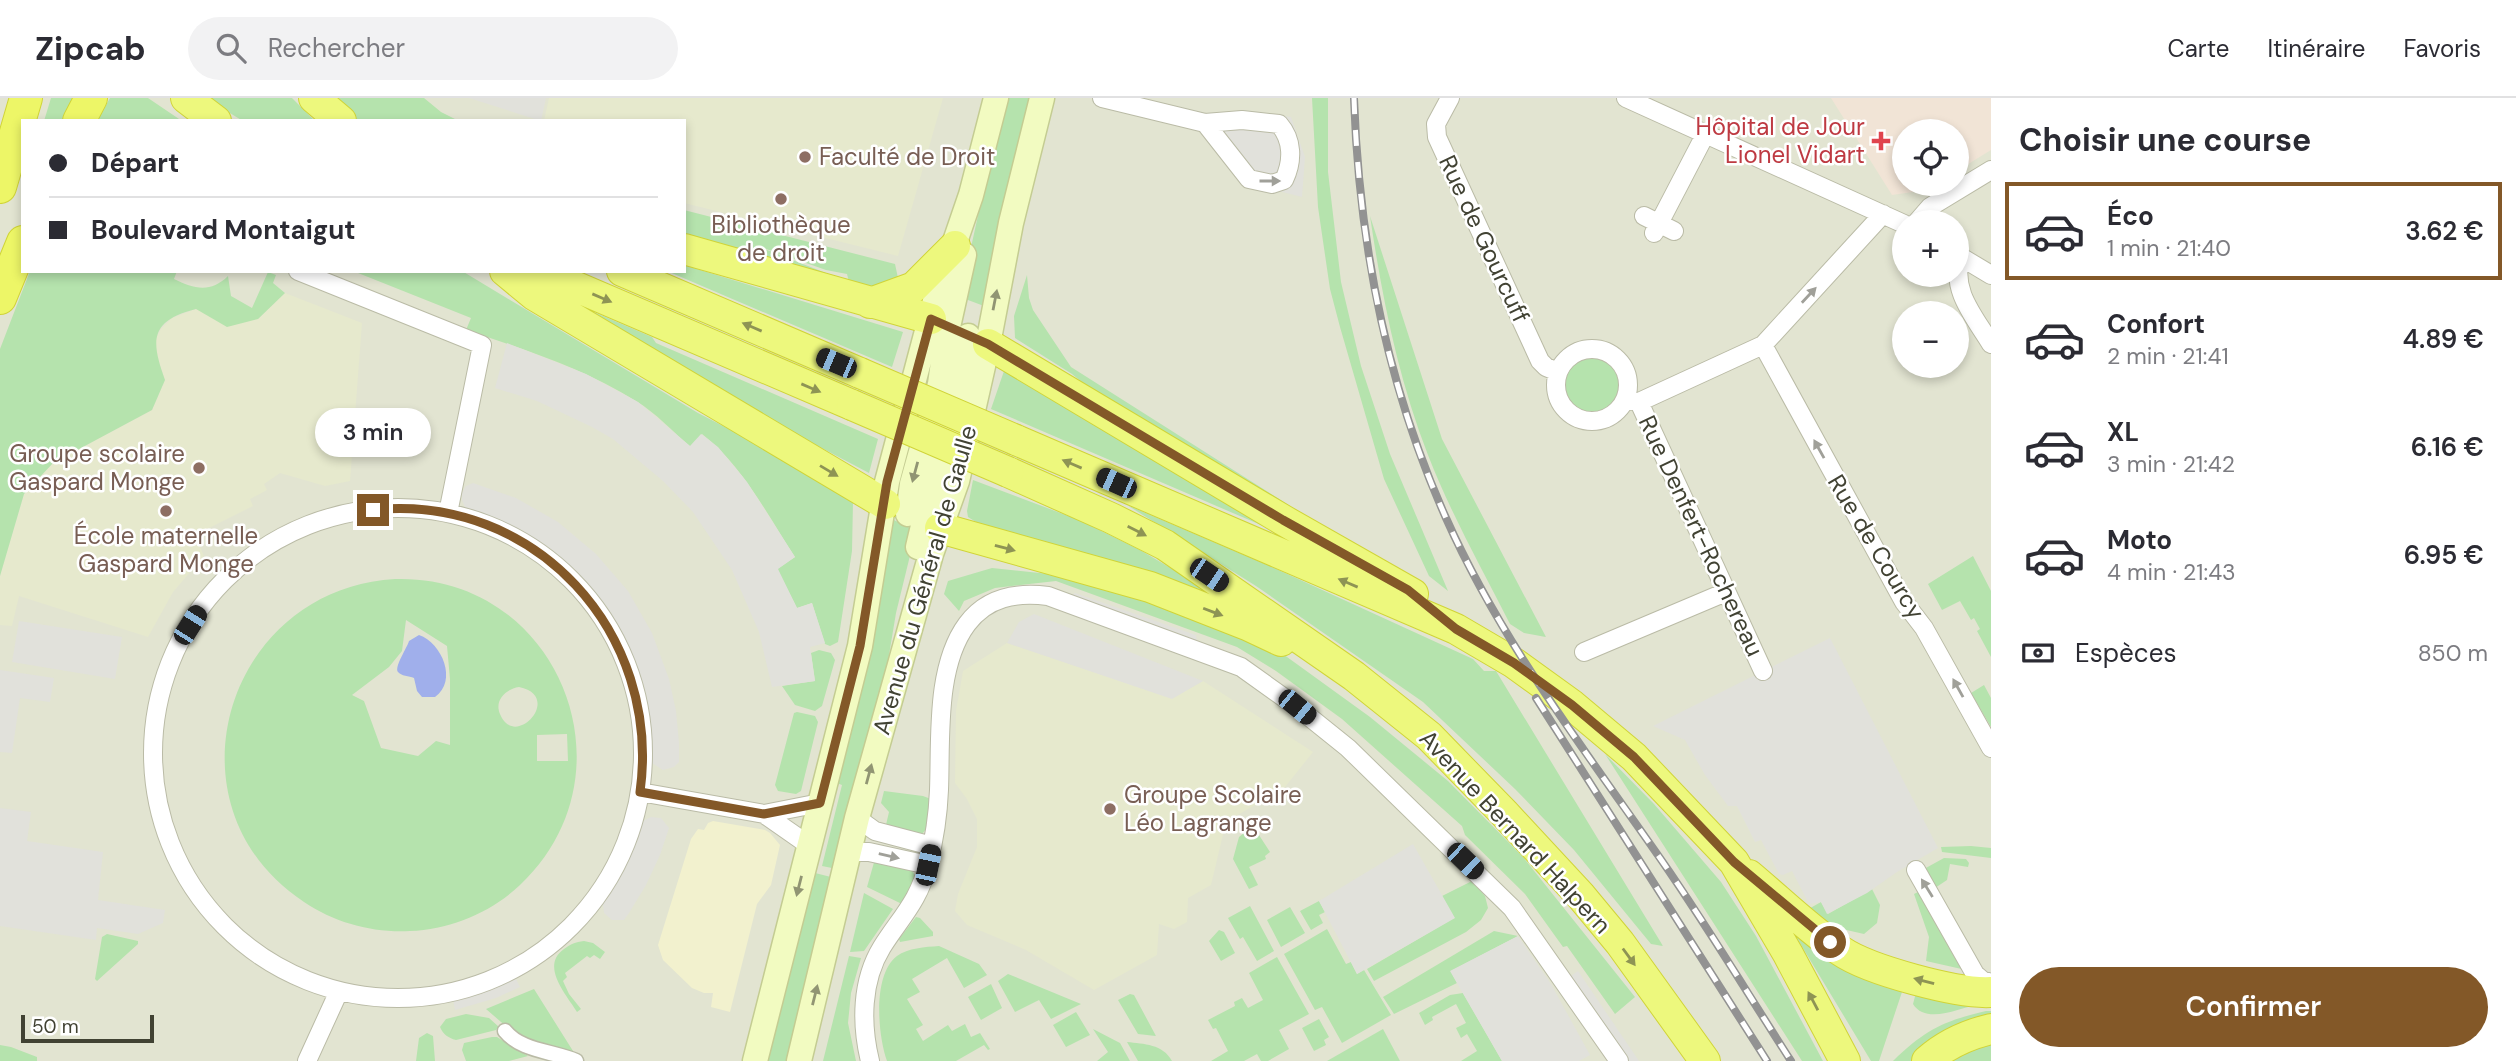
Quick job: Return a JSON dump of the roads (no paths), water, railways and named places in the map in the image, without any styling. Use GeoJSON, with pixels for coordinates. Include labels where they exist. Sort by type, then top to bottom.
{"type":"FeatureCollection","features":[{"type":"Feature","properties":{"kind":"highway"},"geometry":{"type":"LineString","coordinates":[[0,187],[26,98]]}},
{"type":"Feature","properties":{"kind":"highway"},"geometry":{"type":"LineString","coordinates":[[80,119],[91,98]]}},
{"type":"Feature","properties":{"kind":"highway"},"geometry":{"type":"LineString","coordinates":[[186,98],[213,119]]}},
{"type":"Feature","properties":{"kind":"highway"},"geometry":{"type":"LineString","coordinates":[[314,98],[339,119]]}},
{"type":"Feature","properties":{"kind":"highway"},"geometry":{"type":"LineString","coordinates":[[870,303],[914,287],[955,246]]}},
{"type":"Feature","properties":{"kind":"highway"},"geometry":{"type":"LineString","coordinates":[[0,299],[21,247]]}},
{"type":"Feature","properties":{"kind":"highway"},"geometry":{"type":"LineString","coordinates":[[686,250],[959,331],[1408,590],[1456,629]]}},
{"type":"Feature","properties":{"kind":"highway"},"geometry":{"type":"LineString","coordinates":[[507,273],[534,295],[914,517],[1150,587],[1247,625],[1353,676]]}},
{"type":"Feature","properties":{"kind":"highway","name":"Avenue Bernard Halpern"},"geometry":{"type":"LineString","coordinates":[[544,273],[1111,518],[1165,545],[1253,604],[1353,676],[1429,736],[1581,896],[1620,943],[1701,1057]]}},
{"type":"Feature","properties":{"kind":"highway"},"geometry":{"type":"LineString","coordinates":[[627,273],[1456,629],[1514,663],[1572,705],[1634,757],[1734,862],[1843,952],[1894,973],[1951,989],[1991,992]]}},
{"type":"Feature","properties":{"kind":"highway"},"geometry":{"type":"LineString","coordinates":[[1734,862],[1788,954],[1845,1061]]}},
{"type":"Feature","properties":{"kind":"highway"},"geometry":{"type":"LineString","coordinates":[[1927,1061],[1943,1047],[1970,1034],[1991,1029]]}},
{"type":"Feature","properties":{"kind":"main road","name":"Avenue du Général de Gaulle"},"geometry":{"type":"LineString","coordinates":[[755,1061],[860,646],[914,517],[957,481],[959,331],[955,246],[996,98]]}},
{"type":"Feature","properties":{"kind":"main road","name":"Avenue du Général de Gaulle"},"geometry":{"type":"LineString","coordinates":[[799,1061],[857,818],[910,626],[914,517],[887,482],[1011,223],[1042,98]]}},
{"type":"Feature","properties":{"kind":"main road"},"geometry":{"type":"LineString","coordinates":[[959,331],[971,195]]}},
{"type":"Feature","properties":{"kind":"street"},"geometry":{"type":"LineString","coordinates":[[1102,98],[1205,124],[1242,120],[1279,124],[1287,133],[1290,147],[1290,168],[1284,180],[1272,184],[1249,179],[1205,124]]}},
{"type":"Feature","properties":{"kind":"street","name":"Rue de Gourcuff"},"geometry":{"type":"LineString","coordinates":[[1450,98],[1436,124],[1437,137],[1540,361],[1558,372]]}},
{"type":"Feature","properties":{"kind":"street"},"geometry":{"type":"LineString","coordinates":[[1626,98],[1892,218]]}},
{"type":"Feature","properties":{"kind":"street"},"geometry":{"type":"LineString","coordinates":[[1658,226],[1705,135]]}},
{"type":"Feature","properties":{"kind":"street"},"geometry":{"type":"LineString","coordinates":[[1927,210],[1991,170]]}},
{"type":"Feature","properties":{"kind":"street"},"geometry":{"type":"LineString","coordinates":[[1632,401],[1626,373],[1620,362],[1599,349],[1574,353],[1558,372],[1555,383],[1562,407],[1582,420],[1594,421],[1606,419],[1632,401],[1763,345],[1883,214]]}},
{"type":"Feature","properties":{"kind":"street"},"geometry":{"type":"LineString","coordinates":[[1969,261],[1991,275]]}},
{"type":"Feature","properties":{"kind":"street"},"geometry":{"type":"LineString","coordinates":[[303,273],[482,345],[448,513]]}},
{"type":"Feature","properties":{"kind":"street"},"geometry":{"type":"LineString","coordinates":[[1958,287],[1962,298],[1991,344]]}},
{"type":"Feature","properties":{"kind":"street","name":"Rue de Courcy"},"geometry":{"type":"LineString","coordinates":[[1763,345],[1904,602],[1924,628],[1991,748]]}},
{"type":"Feature","properties":{"kind":"street","name":"Rue Denfert-Rochereau"},"geometry":{"type":"LineString","coordinates":[[1632,401],[1763,671]]}},
{"type":"Feature","properties":{"kind":"street"},"geometry":{"type":"LineString","coordinates":[[404,508],[448,513],[488,525],[526,544],[571,579],[598,612],[620,648],[638,702],[643,745],[640,792],[626,842],[604,887],[572,925],[528,961],[477,985],[435,995],[378,997],[339,991],[296,975],[258,954],[236,937],[211,911],[191,883],[171,845],[159,803],[154,761],[158,704],[173,658],[197,613],[232,573],[269,545],[314,523],[355,512],[404,508]]}},
{"type":"Feature","properties":{"kind":"street"},"geometry":{"type":"LineString","coordinates":[[1584,652],[1726,592]]}},
{"type":"Feature","properties":{"kind":"street"},"geometry":{"type":"LineString","coordinates":[[870,1061],[864,1016],[872,970],[881,949],[910,911],[922,885],[932,846],[939,793],[943,695],[951,656],[967,624],[981,609],[997,600],[1021,594],[1048,596],[1241,667],[1297,707],[1348,748],[1513,908],[1619,1061]]}},
{"type":"Feature","properties":{"kind":"street"},"geometry":{"type":"LineString","coordinates":[[640,792],[764,814],[820,803]]}},
{"type":"Feature","properties":{"kind":"street"},"geometry":{"type":"LineString","coordinates":[[764,814],[810,846]]}},
{"type":"Feature","properties":{"kind":"street"},"geometry":{"type":"LineString","coordinates":[[857,818],[875,831],[932,846]]}},
{"type":"Feature","properties":{"kind":"street"},"geometry":{"type":"LineString","coordinates":[[849,852],[869,852],[928,865]]}},
{"type":"Feature","properties":{"kind":"street"},"geometry":{"type":"LineString","coordinates":[[1916,870],[1975,974],[1991,983]]}},
{"type":"Feature","properties":{"kind":"street"},"geometry":{"type":"LineString","coordinates":[[307,1061],[339,991]]}},
{"type":"Feature","properties":{"kind":"street"},"geometry":{"type":"LineString","coordinates":[[505,1031],[513,1042],[576,1061]]}},
{"type":"Feature","properties":{"kind":"water"},"geometry":{"type":"Polygon","coordinates":[[[419,635],[434,646],[444,663],[445,682],[435,697],[422,697],[417,691],[414,678],[397,670],[409,641],[419,635]]]}},
{"type":"Feature","properties":{"kind":"railway"},"geometry":{"type":"LineString","coordinates":[[1354,98],[1362,206],[1379,312],[1407,416],[1446,518],[1468,564],[1518,652],[1679,886],[1791,1061]]}},
{"type":"Feature","properties":{"kind":"railway"},"geometry":{"type":"LineString","coordinates":[[1536,698],[1767,1061]]}},
{"type":"Feature","properties":{"kind":"place","name":"Hôpital de Jour Lionel Vidart"},"geometry":{"type":"Point","coordinates":[1881,141]}},
{"type":"Feature","properties":{"kind":"place","name":"Faculté de Droit"},"geometry":{"type":"Point","coordinates":[805,157]}},
{"type":"Feature","properties":{"kind":"place","name":"Bibliothèque de droit"},"geometry":{"type":"Point","coordinates":[781,199]}},
{"type":"Feature","properties":{"kind":"place","name":"Groupe scolaire Gaspard Monge"},"geometry":{"type":"Point","coordinates":[199,468]}},
{"type":"Feature","properties":{"kind":"place","name":"École maternelle Gaspard Monge"},"geometry":{"type":"Point","coordinates":[166,511]}},
{"type":"Feature","properties":{"kind":"place","name":"Groupe Scolaire Léo Lagrange"},"geometry":{"type":"Point","coordinates":[1110,809]}}]}
